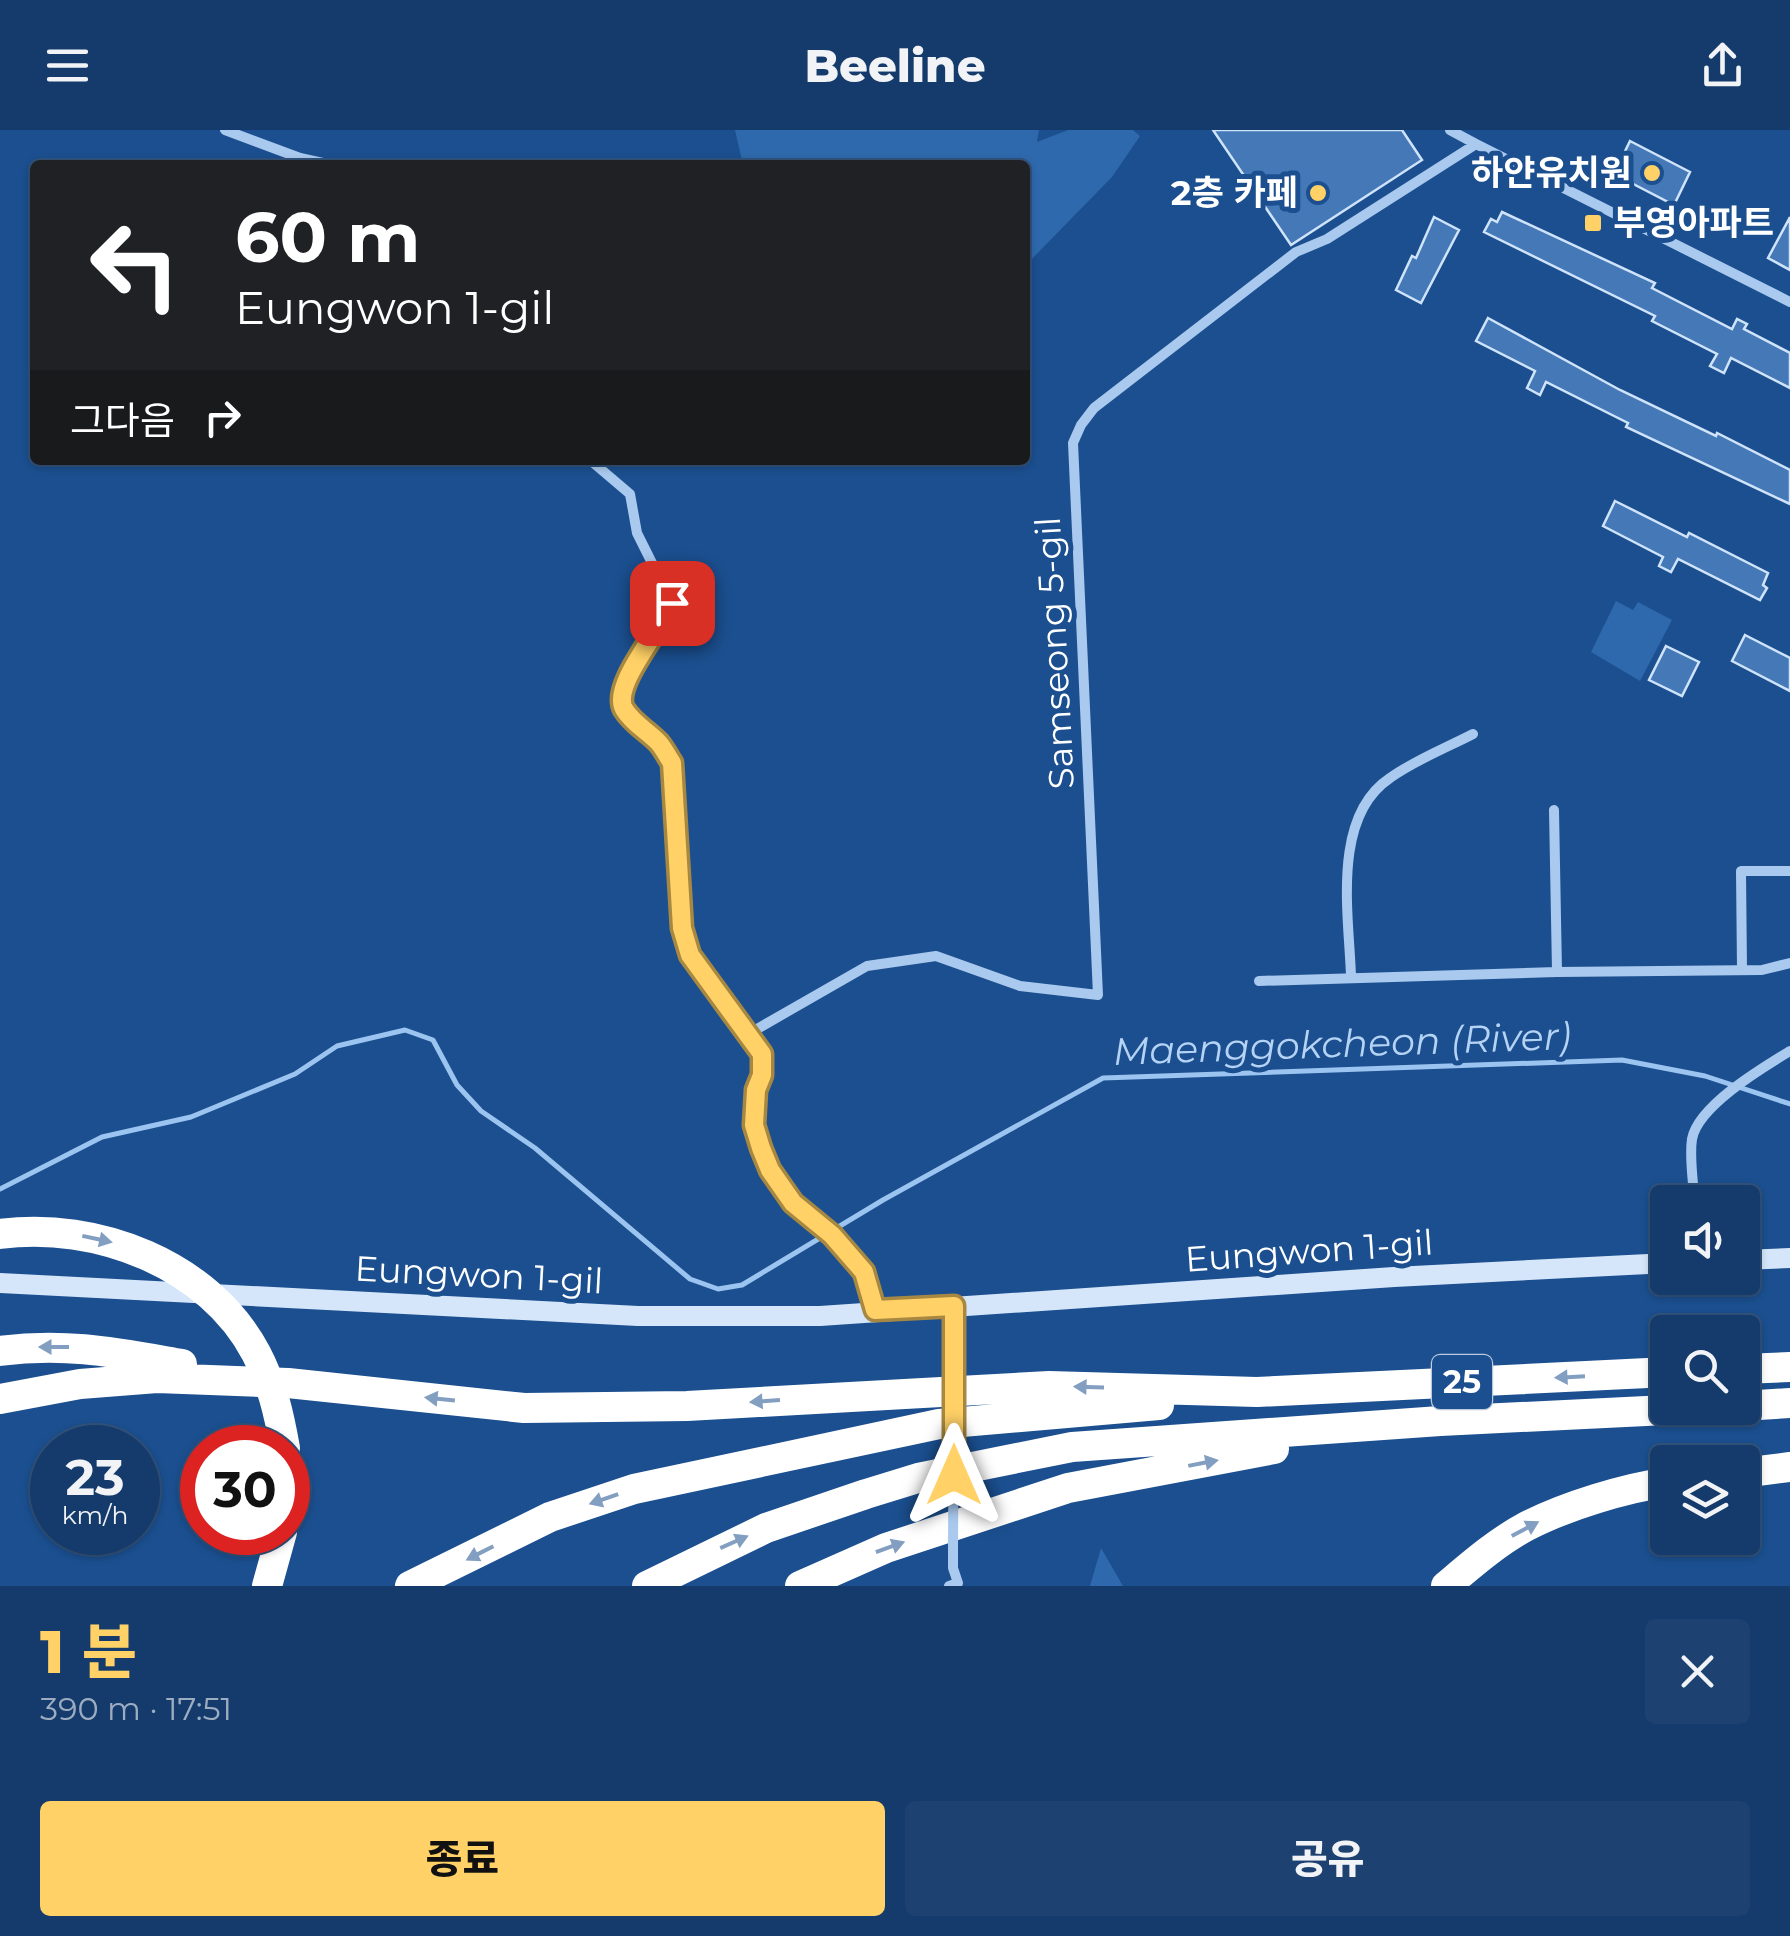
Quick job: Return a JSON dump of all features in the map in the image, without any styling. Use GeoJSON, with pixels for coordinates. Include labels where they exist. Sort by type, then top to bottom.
{"type":"FeatureCollection","features":[{"type":"Feature","properties":{"kind":"highway"},"geometry":{"type":"LineString","coordinates":[[0,1234],[58,1232],[119,1244],[148,1255],[199,1286],[220,1305],[254,1349],[274,1393],[280,1425]]}},
{"type":"Feature","properties":{"kind":"highway"},"geometry":{"type":"LineString","coordinates":[[0,1351],[42,1346],[95,1348],[288,1383]]}},
{"type":"Feature","properties":{"kind":"highway"},"geometry":{"type":"LineString","coordinates":[[1760,1368],[1790,1366]]}},
{"type":"Feature","properties":{"kind":"highway","name":"25"},"geometry":{"type":"LineString","coordinates":[[1256,1392],[1650,1373]]}},
{"type":"Feature","properties":{"kind":"highway"},"geometry":{"type":"LineString","coordinates":[[0,1399],[80,1384],[157,1378],[288,1383],[524,1408],[686,1406],[1050,1386],[1256,1392]]}},
{"type":"Feature","properties":{"kind":"highway"},"geometry":{"type":"LineString","coordinates":[[410,1586],[550,1517],[634,1489],[700,1473],[939,1424],[1256,1392]]}},
{"type":"Feature","properties":{"kind":"highway"},"geometry":{"type":"LineString","coordinates":[[1760,1405],[1790,1403]]}},
{"type":"Feature","properties":{"kind":"highway","name":"25"},"geometry":{"type":"LineString","coordinates":[[1440,1421],[1650,1411]]}},
{"type":"Feature","properties":{"kind":"highway"},"geometry":{"type":"LineString","coordinates":[[647,1586],[766,1528],[918,1478],[1072,1447],[1440,1421]]}},
{"type":"Feature","properties":{"kind":"highway"},"geometry":{"type":"LineString","coordinates":[[800,1586],[886,1548],[1068,1488],[1440,1421]]}},
{"type":"Feature","properties":{"kind":"highway"},"geometry":{"type":"LineString","coordinates":[[1760,1470],[1790,1466]]}},
{"type":"Feature","properties":{"kind":"highway"},"geometry":{"type":"LineString","coordinates":[[1446,1586],[1484,1554],[1528,1526],[1632,1487],[1650,1484]]}},
{"type":"Feature","properties":{"kind":"highway"},"geometry":{"type":"LineString","coordinates":[[268,1586],[276,1555]]}},
{"type":"Feature","properties":{"kind":"street"},"geometry":{"type":"LineString","coordinates":[[225,130],[309,160]]}},
{"type":"Feature","properties":{"kind":"street"},"geometry":{"type":"LineString","coordinates":[[1450,130],[1790,302]]}},
{"type":"Feature","properties":{"kind":"street","name":"Samseong 5-gil"},"geometry":{"type":"LineString","coordinates":[[750,1033],[867,966],[936,956],[1020,986],[1098,995],[1076,434],[1094,408],[1296,252],[1327,239],[1476,144]]}},
{"type":"Feature","properties":{"kind":"street"},"geometry":{"type":"LineString","coordinates":[[596,465],[630,494],[637,533],[672,603],[665,621],[628,675],[620,697],[623,708],[672,763],[682,928],[690,955],[762,1054],[754,1125],[770,1170],[793,1203],[824,1228],[864,1272],[875,1310]]}},
{"type":"Feature","properties":{"kind":"street"},"geometry":{"type":"LineString","coordinates":[[1350,976],[1347,858],[1352,832],[1388,778],[1473,734]]}},
{"type":"Feature","properties":{"kind":"street"},"geometry":{"type":"LineString","coordinates":[[1554,810],[1557,972]]}},
{"type":"Feature","properties":{"kind":"street"},"geometry":{"type":"LineString","coordinates":[[1742,970],[1741,871],[1790,871]]}},
{"type":"Feature","properties":{"kind":"street"},"geometry":{"type":"LineString","coordinates":[[1259,981],[1350,976],[1762,970],[1790,963]]}},
{"type":"Feature","properties":{"kind":"street"},"geometry":{"type":"LineString","coordinates":[[1693,1185],[1692,1139],[1702,1117],[1759,1070],[1790,1051]]}},
{"type":"Feature","properties":{"kind":"street"},"geometry":{"type":"LineString","coordinates":[[1760,1259],[1790,1258]]}},
{"type":"Feature","properties":{"kind":"street","name":"Eungwon 1-gil"},"geometry":{"type":"LineString","coordinates":[[0,1283],[638,1316],[820,1316],[1650,1264]]}},
{"type":"Feature","properties":{"kind":"street"},"geometry":{"type":"LineString","coordinates":[[949,1586],[958,1583],[953,1568],[954,1306]]}},
{"type":"Feature","properties":{"kind":"shaded area"},"geometry":{"type":"Polygon","coordinates":[[[735,130],[1039,130],[1037,142],[1068,130],[1133,130],[1140,136],[1112,177],[1030,261],[1030,160],[742,160],[735,130]]]}},
{"type":"Feature","properties":{"kind":"shaded area"},"geometry":{"type":"Polygon","coordinates":[[[1616,601],[1633,610],[1638,602],[1672,620],[1640,681],[1591,652],[1616,601]]]}},
{"type":"Feature","properties":{"kind":"shaded area"},"geometry":{"type":"Polygon","coordinates":[[[1101,1548],[1123,1586],[1090,1586],[1101,1548]]]}},
{"type":"Feature","properties":{"kind":"building"},"geometry":{"type":"Polygon","coordinates":[[[1213,130],[1402,130],[1422,160],[1291,245],[1213,130]]]}},
{"type":"Feature","properties":{"kind":"building","name":"하얀유치원"},"geometry":{"type":"Polygon","coordinates":[[[1630,141],[1690,172],[1674,205],[1614,174],[1630,141]]]}},
{"type":"Feature","properties":{"kind":"building"},"geometry":{"type":"Polygon","coordinates":[[[1502,212],[1655,283],[1652,288],[1732,329],[1737,319],[1747,324],[1744,329],[1790,353],[1790,388],[1731,358],[1724,373],[1710,366],[1717,354],[1652,321],[1655,316],[1484,232],[1491,219],[1497,222],[1502,212]]]}},
{"type":"Feature","properties":{"kind":"building"},"geometry":{"type":"Polygon","coordinates":[[[1434,217],[1459,230],[1421,303],[1396,290],[1434,217]]]}},
{"type":"Feature","properties":{"kind":"building"},"geometry":{"type":"Polygon","coordinates":[[[1790,217],[1790,270],[1768,258],[1790,217]]]}},
{"type":"Feature","properties":{"kind":"building"},"geometry":{"type":"Polygon","coordinates":[[[1488,318],[1620,390],[1790,470],[1790,504],[1626,427],[1628,423],[1546,382],[1540,395],[1527,388],[1535,371],[1476,341],[1488,318]]]}},
{"type":"Feature","properties":{"kind":"building"},"geometry":{"type":"Polygon","coordinates":[[[1615,501],[1768,573],[1763,585],[1767,588],[1760,600],[1678,559],[1671,572],[1659,566],[1663,557],[1603,526],[1615,501]]]}},
{"type":"Feature","properties":{"kind":"building"},"geometry":{"type":"Polygon","coordinates":[[[1745,635],[1790,658],[1790,691],[1732,661],[1745,635]]]}},
{"type":"Feature","properties":{"kind":"building"},"geometry":{"type":"Polygon","coordinates":[[[1666,646],[1699,662],[1682,696],[1649,680],[1666,646]]]}},
{"type":"Feature","properties":{"kind":"waterway","name":"Maenggokcheon (River)"},"geometry":{"type":"LineString","coordinates":[[0,1189],[102,1137],[191,1117],[295,1074],[337,1046],[405,1030],[433,1040],[457,1085],[481,1111],[535,1148],[690,1279],[718,1289],[742,1285],[883,1200],[1103,1078],[1622,1060],[1705,1076],[1790,1104]]}},
{"type":"Feature","properties":{"kind":"place","name":"하얀유치원"},"geometry":{"type":"Point","coordinates":[1652,173]}},
{"type":"Feature","properties":{"kind":"place","name":"2층 카페"},"geometry":{"type":"Point","coordinates":[1318,193]}},
{"type":"Feature","properties":{"kind":"place","name":"부영아파트"},"geometry":{"type":"Point","coordinates":[1593,223]}},
{"type":"Feature","properties":{"kind":"route"},"geometry":{"type":"LineString","coordinates":[[672,603],[665,621],[628,675],[620,697],[623,708],[672,763],[682,928],[690,955],[762,1054],[754,1125],[770,1170],[793,1203],[832,1235],[864,1272],[875,1310],[954,1306],[954,1475]]}}]}
